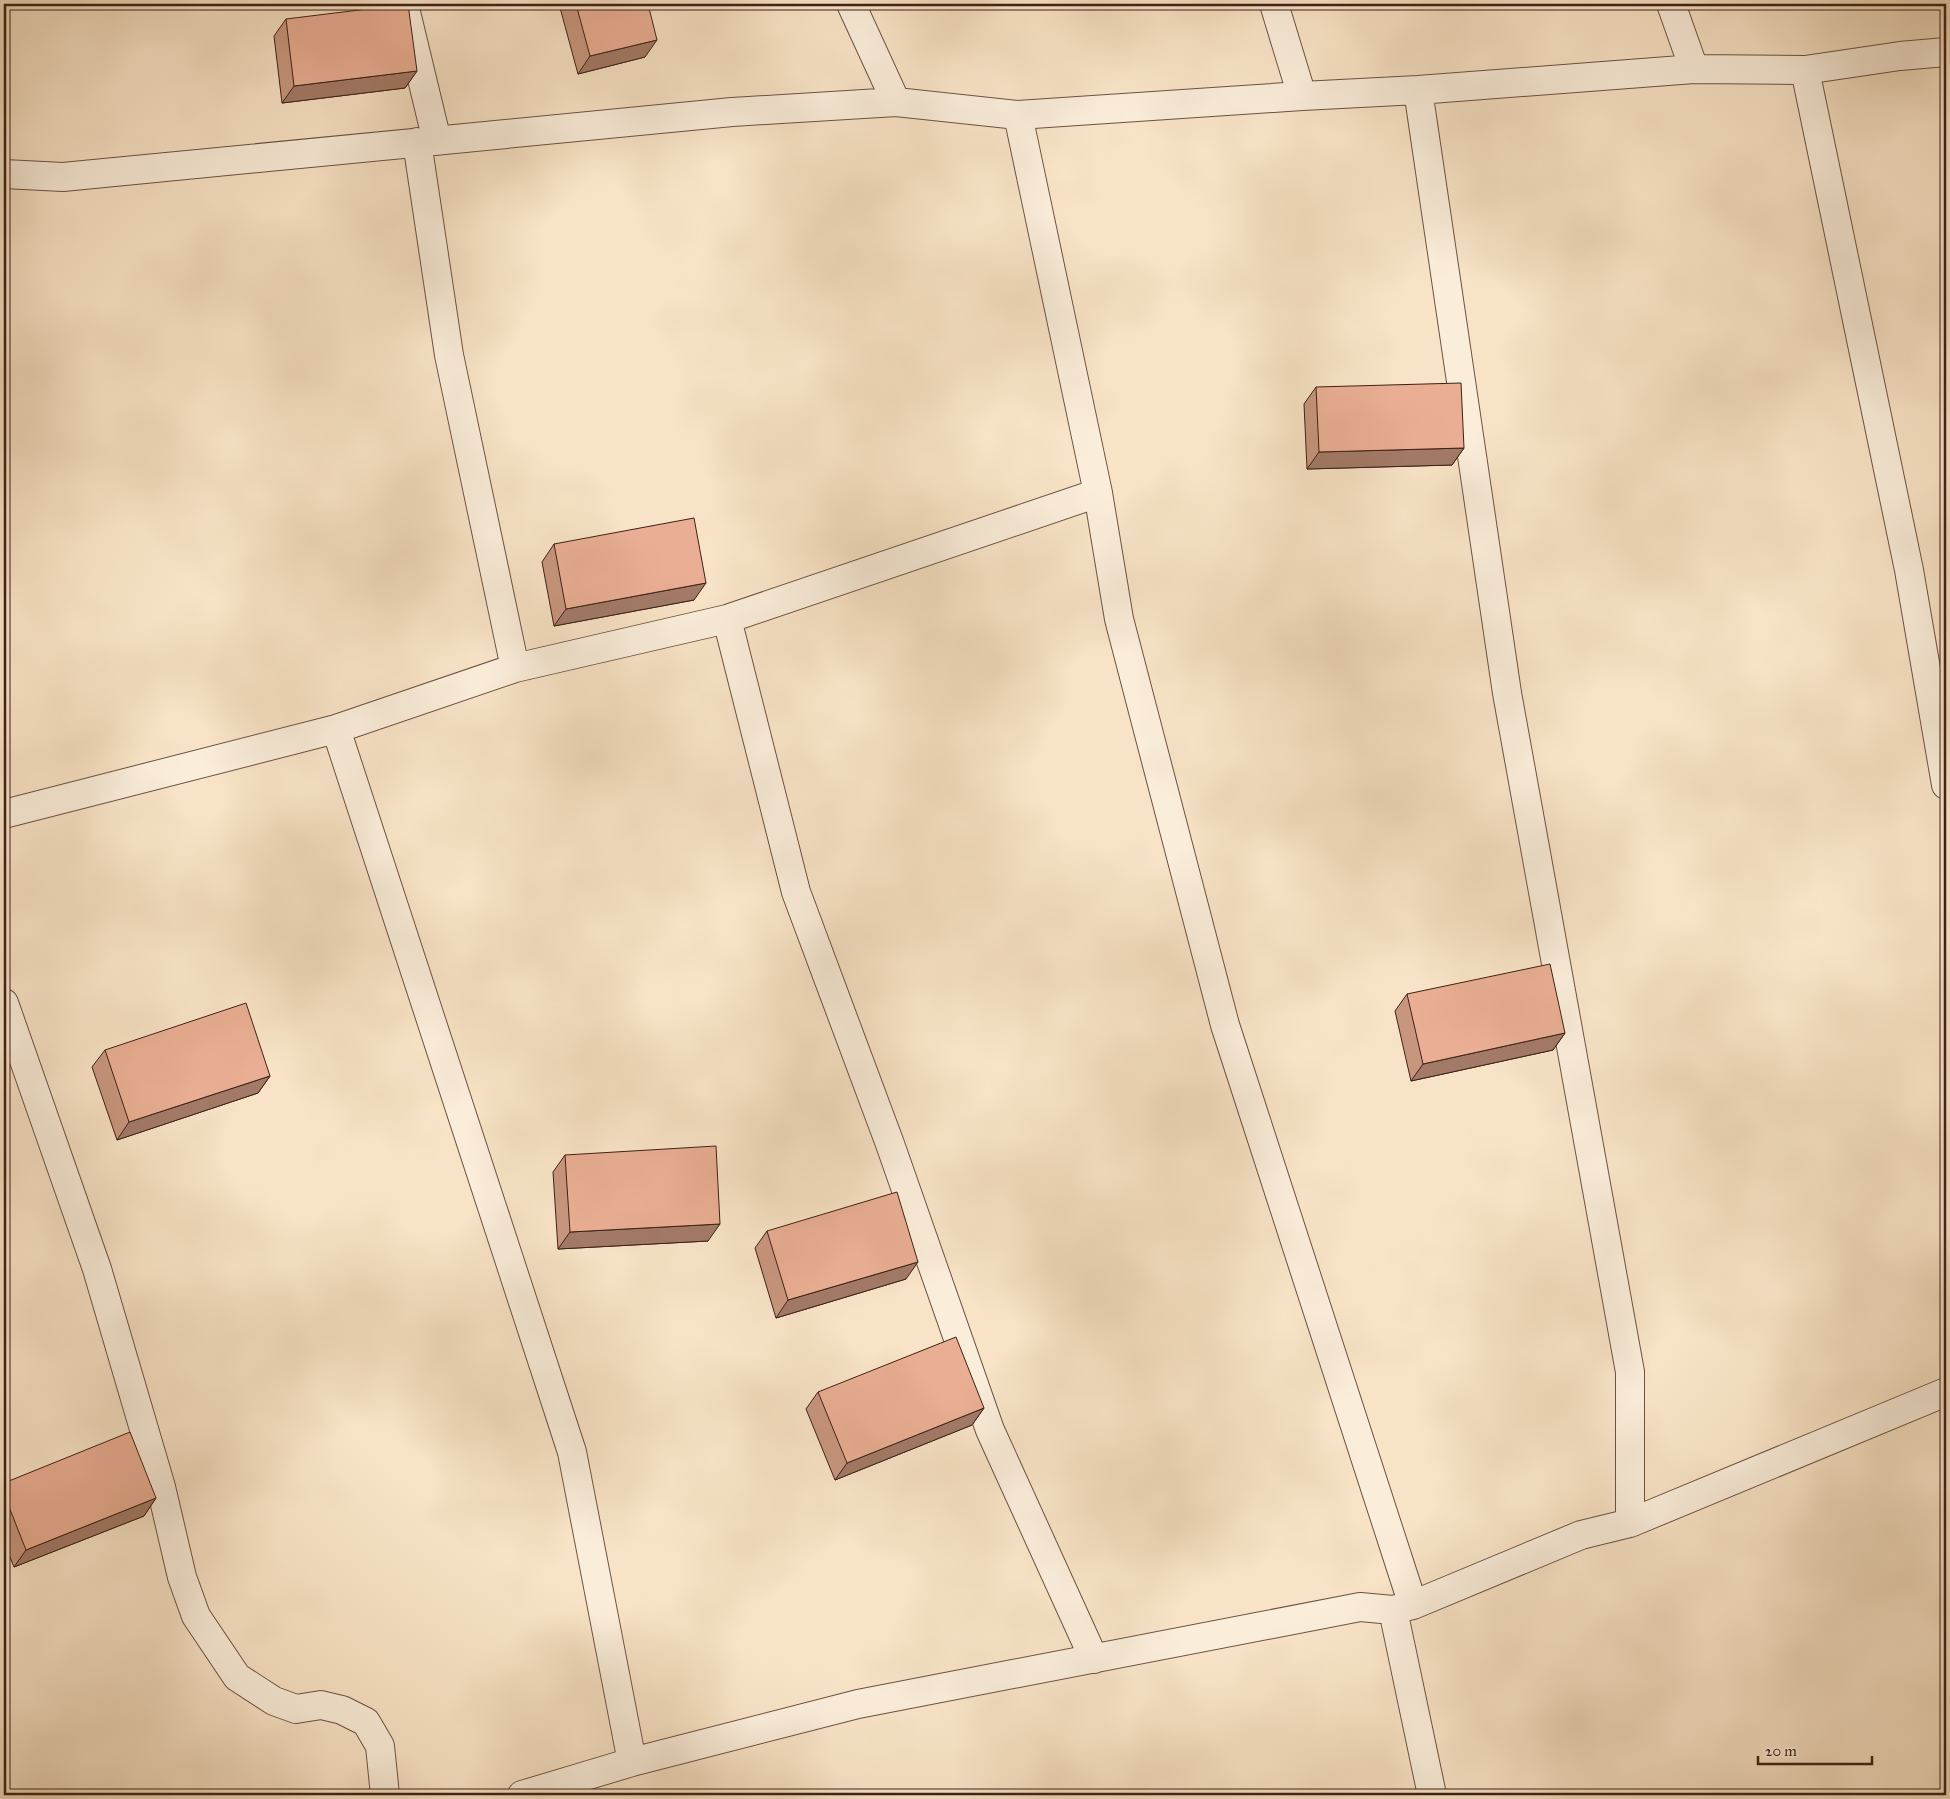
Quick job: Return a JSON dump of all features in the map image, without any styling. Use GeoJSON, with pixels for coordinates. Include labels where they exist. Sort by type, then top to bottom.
{"type":"FeatureCollection","features":[{"type":"Feature","properties":{"kind":"street"},"geometry":{"type":"LineString","coordinates":[[404,4],[427,142],[449,355],[515,668]]}},
{"type":"Feature","properties":{"kind":"street"},"geometry":{"type":"LineString","coordinates":[[851,4],[896,102]]}},
{"type":"Feature","properties":{"kind":"street"},"geometry":{"type":"LineString","coordinates":[[1274,4],[1302,96]]}},
{"type":"Feature","properties":{"kind":"street"},"geometry":{"type":"LineString","coordinates":[[1672,4],[1694,69]]}},
{"type":"Feature","properties":{"kind":"street"},"geometry":{"type":"LineString","coordinates":[[4,174],[63,177],[732,112],[896,102],[1018,116],[1302,96],[1418,90],[1694,69],[1805,70],[1900,56],[1946,52]]}},
{"type":"Feature","properties":{"kind":"street"},"geometry":{"type":"LineString","coordinates":[[1805,70],[1909,570],[1946,785]]}},
{"type":"Feature","properties":{"kind":"street"},"geometry":{"type":"LineString","coordinates":[[1418,90],[1507,693],[1630,1372],[1630,1523]]}},
{"type":"Feature","properties":{"kind":"street"},"geometry":{"type":"LineString","coordinates":[[1018,116],[1098,493],[1119,620],[1225,1026],[1403,1608],[1432,1795]]}},
{"type":"Feature","properties":{"kind":"street"},"geometry":{"type":"LineString","coordinates":[[4,814],[336,729],[515,668],[726,619],[1098,493]]}},
{"type":"Feature","properties":{"kind":"street"},"geometry":{"type":"LineString","coordinates":[[726,619],[796,892],[890,1144],[990,1430],[1094,1660]]}},
{"type":"Feature","properties":{"kind":"street"},"geometry":{"type":"LineString","coordinates":[[336,729],[572,1452],[632,1762]]}},
{"type":"Feature","properties":{"kind":"street"},"geometry":{"type":"LineString","coordinates":[[4,1003],[97,1270],[161,1487],[182,1578],[196,1616],[237,1677],[274,1701],[296,1709],[321,1706],[342,1710],[366,1722],[380,1746],[385,1795]]}},
{"type":"Feature","properties":{"kind":"street"},"geometry":{"type":"LineString","coordinates":[[522,1795],[632,1762],[858,1704],[1094,1660],[1360,1607],[1403,1608],[1581,1535],[1630,1523],[1946,1392]]}},
{"type":"Feature","properties":{"kind":"building"},"geometry":{"type":"Polygon","coordinates":[[[408,4],[417,71],[294,86],[286,19],[408,4]]]}},
{"type":"Feature","properties":{"kind":"building"},"geometry":{"type":"Polygon","coordinates":[[[576,4],[648,4],[657,40],[590,56],[576,4]]]}},
{"type":"Feature","properties":{"kind":"building"},"geometry":{"type":"Polygon","coordinates":[[[1461,383],[1464,448],[1319,452],[1316,387],[1461,383]]]}},
{"type":"Feature","properties":{"kind":"building"},"geometry":{"type":"Polygon","coordinates":[[[694,518],[706,583],[566,609],[554,544],[694,518]]]}},
{"type":"Feature","properties":{"kind":"building"},"geometry":{"type":"Polygon","coordinates":[[[1550,964],[1565,1033],[1423,1064],[1407,994],[1550,964]]]}},
{"type":"Feature","properties":{"kind":"building"},"geometry":{"type":"Polygon","coordinates":[[[246,1003],[270,1076],[129,1122],[105,1050],[246,1003]]]}},
{"type":"Feature","properties":{"kind":"building"},"geometry":{"type":"Polygon","coordinates":[[[716,1146],[720,1224],[570,1232],[565,1155],[716,1146]]]}},
{"type":"Feature","properties":{"kind":"building"},"geometry":{"type":"Polygon","coordinates":[[[897,1192],[918,1262],[788,1300],[767,1231],[897,1192]]]}},
{"type":"Feature","properties":{"kind":"building"},"geometry":{"type":"Polygon","coordinates":[[[956,1337],[984,1408],[847,1463],[818,1392],[956,1337]]]}},
{"type":"Feature","properties":{"kind":"building"},"geometry":{"type":"Polygon","coordinates":[[[130,1432],[156,1498],[26,1550],[4,1494],[4,1483],[130,1432]]]}}]}
